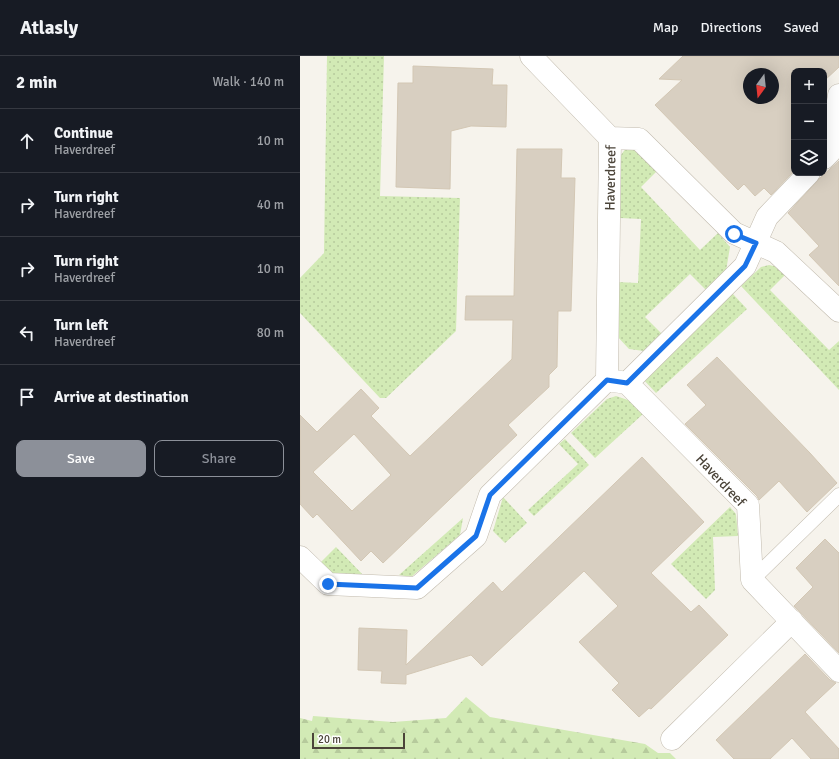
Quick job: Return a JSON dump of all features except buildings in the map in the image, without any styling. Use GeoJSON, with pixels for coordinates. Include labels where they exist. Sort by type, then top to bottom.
{"type":"FeatureCollection","features":[{"type":"Feature","properties":{"kind":"street"},"geometry":{"type":"LineString","coordinates":[[532,56],[610,138]]}},
{"type":"Feature","properties":{"kind":"street"},"geometry":{"type":"LineString","coordinates":[[827,155],[830,152],[839,95]]}},
{"type":"Feature","properties":{"kind":"street","name":"Haverdreef"},"geometry":{"type":"LineString","coordinates":[[752,580],[748,505],[617,381],[610,138],[639,139],[734,234],[776,252],[839,312]]}},
{"type":"Feature","properties":{"kind":"street"},"geometry":{"type":"LineString","coordinates":[[300,557],[328,584],[417,588],[476,536],[490,495],[745,266],[767,216],[806,176]]}},
{"type":"Feature","properties":{"kind":"street"},"geometry":{"type":"LineString","coordinates":[[752,580],[839,671]]}},
{"type":"Feature","properties":{"kind":"street"},"geometry":{"type":"LineString","coordinates":[[672,739],[792,621]]}},
{"type":"Feature","properties":{"kind":"lane"},"geometry":{"type":"LineString","coordinates":[[752,580],[839,495]]}},
{"type":"Feature","properties":{"kind":"green space"},"geometry":{"type":"Polygon","coordinates":[[[327,56],[384,56],[380,196],[460,198],[456,331],[386,398],[380,398],[300,313],[300,278],[324,253],[327,56]]]}},
{"type":"Feature","properties":{"kind":"green space"},"geometry":{"type":"Polygon","coordinates":[[[626,148],[635,148],[658,170],[641,187],[700,250],[718,233],[730,247],[726,271],[706,290],[690,274],[645,317],[662,334],[644,351],[629,349],[616,335],[617,282],[638,283],[641,219],[620,218],[621,155],[626,148]]]}},
{"type":"Feature","properties":{"kind":"green space"},"geometry":{"type":"Polygon","coordinates":[[[769,265],[778,267],[786,274],[770,290],[829,350],[839,341],[839,390],[741,286],[761,267],[769,265]]]}},
{"type":"Feature","properties":{"kind":"green space"},"geometry":{"type":"Polygon","coordinates":[[[732,293],[747,309],[656,393],[641,377],[732,293]]]}},
{"type":"Feature","properties":{"kind":"green space"},"geometry":{"type":"Polygon","coordinates":[[[616,396],[631,401],[643,414],[595,458],[571,433],[607,399],[616,396]]]}},
{"type":"Feature","properties":{"kind":"green space"},"geometry":{"type":"Polygon","coordinates":[[[565,439],[589,465],[534,516],[528,510],[578,464],[559,444],[565,439]]]}},
{"type":"Feature","properties":{"kind":"green space"},"geometry":{"type":"Polygon","coordinates":[[[503,497],[527,523],[505,543],[493,531],[503,497]]]}},
{"type":"Feature","properties":{"kind":"green space"},"geometry":{"type":"Polygon","coordinates":[[[730,507],[736,514],[738,536],[713,537],[715,590],[706,599],[671,564],[730,507]]]}},
{"type":"Feature","properties":{"kind":"green space"},"geometry":{"type":"Polygon","coordinates":[[[463,518],[460,535],[411,577],[399,575],[463,518]]]}},
{"type":"Feature","properties":{"kind":"green space"},"geometry":{"type":"Polygon","coordinates":[[[336,547],[365,577],[328,573],[319,564],[336,547]]]}},
{"type":"Feature","properties":{"kind":"green space"},"geometry":{"type":"Polygon","coordinates":[[[466,697],[490,717],[645,744],[658,753],[670,753],[676,759],[300,759],[300,718],[312,721],[313,716],[393,722],[446,718],[466,697]]]}},
{"type":"Feature","properties":{"kind":"route"},"geometry":{"type":"LineString","coordinates":[[328,584],[417,588],[476,536],[490,495],[499,486],[607,380],[627,383],[745,266],[756,243],[734,234]]}}]}
